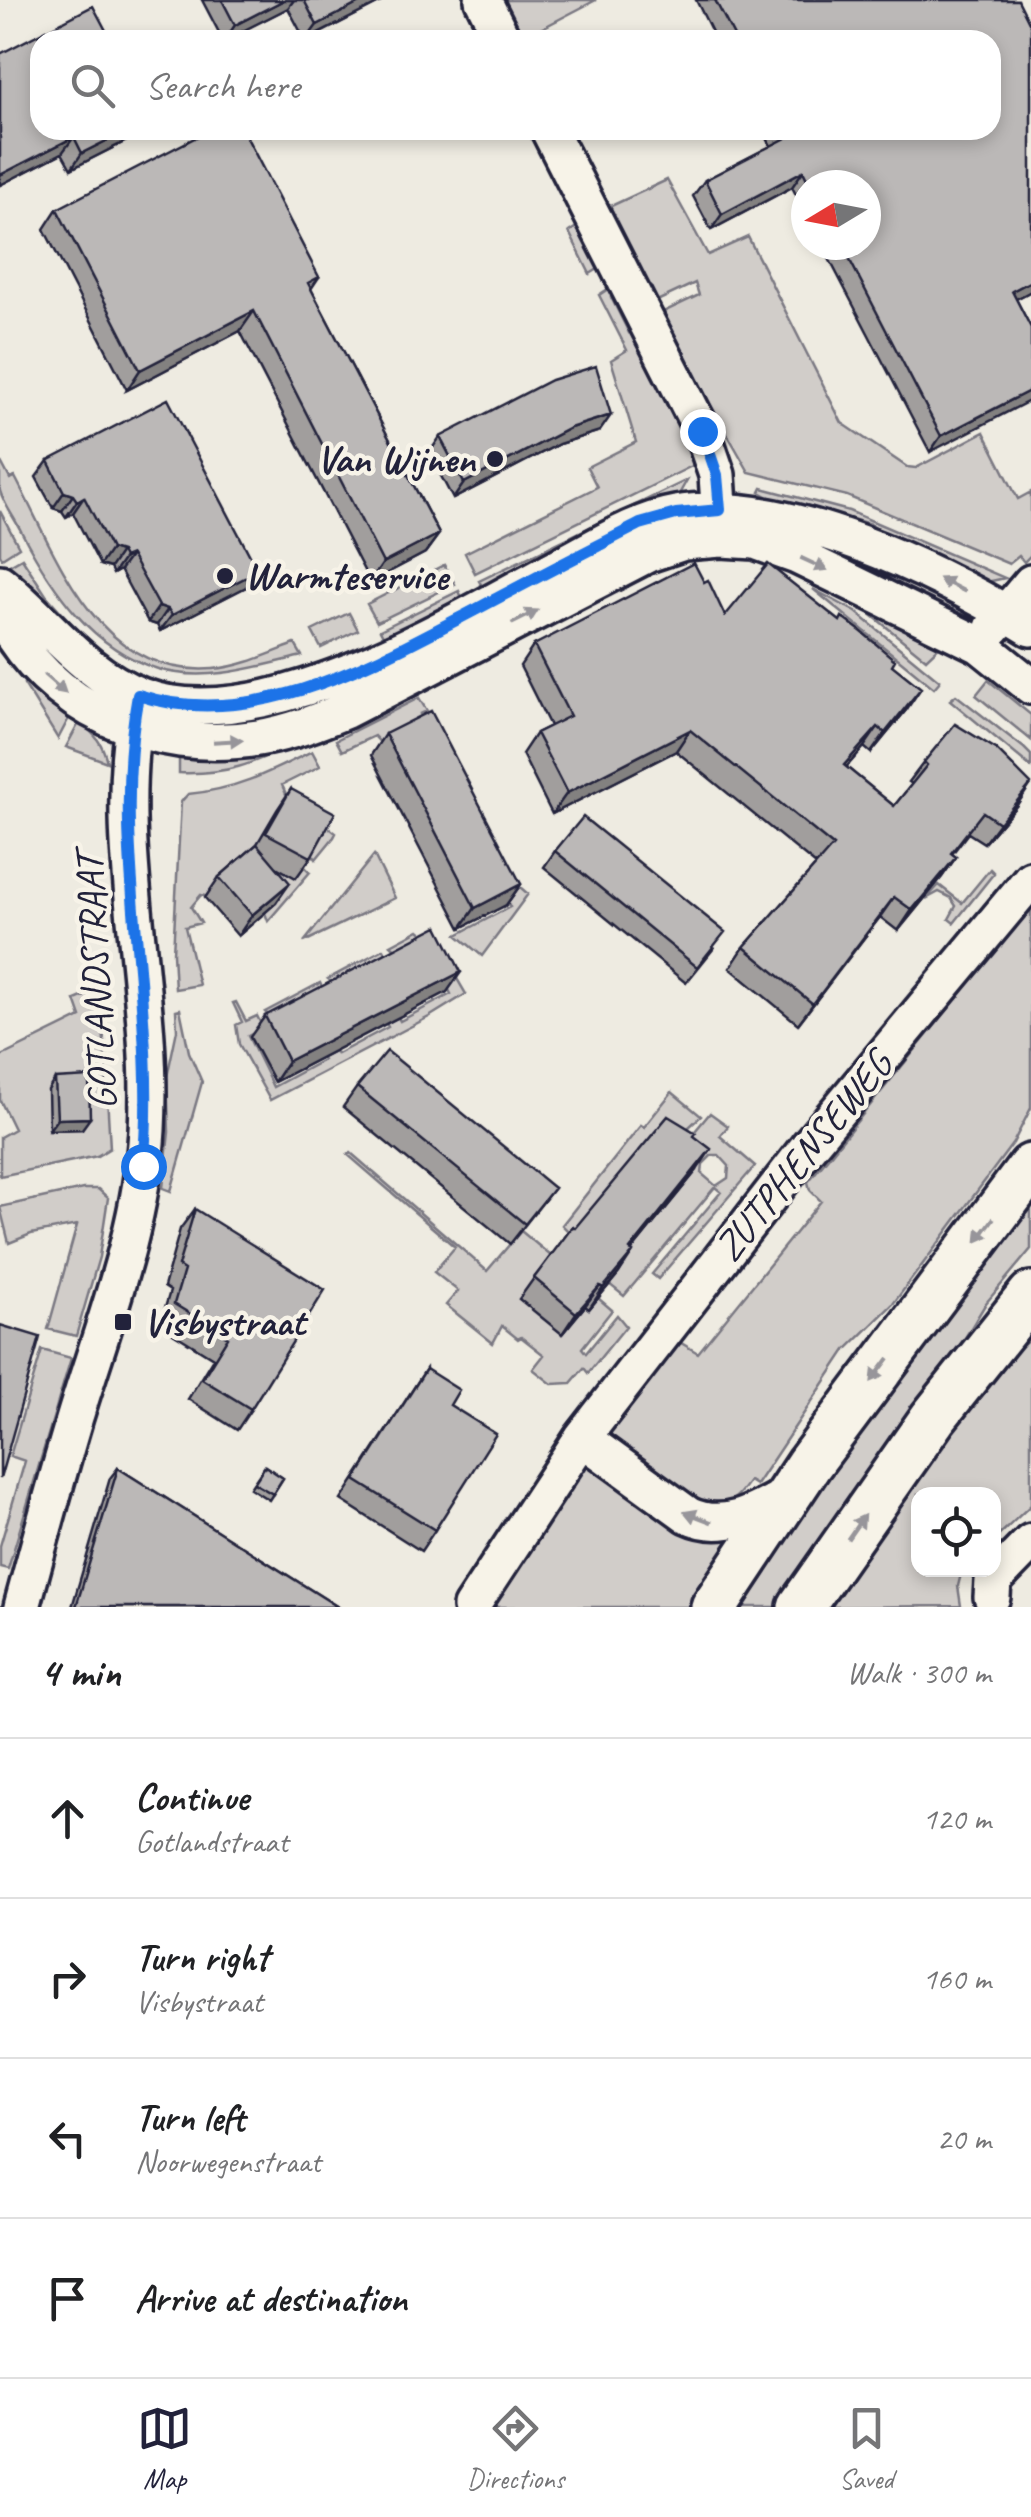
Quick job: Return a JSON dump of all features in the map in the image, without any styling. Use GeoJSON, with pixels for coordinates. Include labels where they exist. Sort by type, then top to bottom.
{"type":"FeatureCollection","features":[{"type":"Feature","properties":{"kind":"main road"},"geometry":{"type":"LineString","coordinates":[[714,1607],[798,1479],[1031,1167]]}},
{"type":"Feature","properties":{"kind":"main road"},"geometry":{"type":"LineString","coordinates":[[801,1607],[932,1418],[1031,1294]]}},
{"type":"Feature","properties":{"kind":"street"},"geometry":{"type":"LineString","coordinates":[[482,0],[498,30]]}},
{"type":"Feature","properties":{"kind":"street"},"geometry":{"type":"LineString","coordinates":[[554,140],[702,431],[717,475],[720,524]]}},
{"type":"Feature","properties":{"kind":"street"},"geometry":{"type":"LineString","coordinates":[[0,614],[24,655],[62,691],[95,712],[224,704],[316,685],[386,657],[640,524],[676,514],[720,524],[798,556],[980,645],[1031,686]]}},
{"type":"Feature","properties":{"kind":"street"},"geometry":{"type":"LineString","coordinates":[[720,524],[765,514],[851,541],[936,577],[1018,620]]}},
{"type":"Feature","properties":{"kind":"street"},"geometry":{"type":"LineString","coordinates":[[0,583],[135,711]]}},
{"type":"Feature","properties":{"kind":"street"},"geometry":{"type":"LineString","coordinates":[[980,645],[1018,620],[1031,583]]}},
{"type":"Feature","properties":{"kind":"street","name":"GOTLANDSTRAAT"},"geometry":{"type":"LineString","coordinates":[[22,1607],[130,1242],[143,1166],[148,1104],[128,772],[135,711]]}},
{"type":"Feature","properties":{"kind":"street","name":"ZUTPHENSEWEG"},"geometry":{"type":"LineString","coordinates":[[470,1607],[582,1438],[807,1148],[1031,878]]}},
{"type":"Feature","properties":{"kind":"street"},"geometry":{"type":"LineString","coordinates":[[582,1438],[701,1522],[724,1523],[742,1518],[798,1479]]}},
{"type":"Feature","properties":{"kind":"street"},"geometry":{"type":"LineString","coordinates":[[992,1597],[994,1581],[1031,1542]]}},
{"type":"Feature","properties":{"kind":"shaded area"},"geometry":{"type":"Polygon","coordinates":[[[500,0],[596,0],[538,30],[516,30],[500,0]]]}},
{"type":"Feature","properties":{"kind":"shaded area"},"geometry":{"type":"Polygon","coordinates":[[[667,180],[708,255],[748,237],[842,423],[907,467],[916,468],[984,432],[1018,499],[1031,492],[1031,555],[1024,562],[1019,556],[1009,564],[847,496],[749,472],[659,314],[699,295],[695,283],[655,302],[609,212],[611,206],[667,180]]]}},
{"type":"Feature","properties":{"kind":"shaded area"},"geometry":{"type":"Polygon","coordinates":[[[581,224],[600,261],[598,269],[590,274],[569,232],[581,224]]]}},
{"type":"Feature","properties":{"kind":"shaded area"},"geometry":{"type":"Polygon","coordinates":[[[608,289],[616,293],[611,297],[629,333],[635,330],[695,454],[692,466],[475,573],[465,553],[597,487],[587,467],[636,442],[611,360],[627,350],[599,295],[608,289]]]}},
{"type":"Feature","properties":{"kind":"shaded area"},"geometry":{"type":"Polygon","coordinates":[[[0,460],[10,479],[15,477],[87,608],[111,634],[140,654],[173,667],[213,669],[244,663],[295,644],[302,656],[230,672],[194,674],[158,669],[113,647],[76,615],[46,575],[0,491],[0,460]]]}},
{"type":"Feature","properties":{"kind":"shaded area"},"geometry":{"type":"Polygon","coordinates":[[[687,480],[678,496],[663,508],[487,594],[479,581],[687,480]]]}},
{"type":"Feature","properties":{"kind":"shaded area"},"geometry":{"type":"Polygon","coordinates":[[[762,488],[849,511],[1005,578],[973,585],[905,554],[870,524],[769,497],[760,492],[762,488]]]}},
{"type":"Feature","properties":{"kind":"shaded area"},"geometry":{"type":"Polygon","coordinates":[[[0,511],[19,547],[2,558],[0,554],[0,511]]]}},
{"type":"Feature","properties":{"kind":"shaded area"},"geometry":{"type":"Polygon","coordinates":[[[834,540],[956,600],[953,609],[943,613],[809,548],[834,540]]]}},
{"type":"Feature","properties":{"kind":"shaded area"},"geometry":{"type":"Polygon","coordinates":[[[22,558],[46,595],[90,644],[23,587],[8,566],[22,558]]]}},
{"type":"Feature","properties":{"kind":"shaded area"},"geometry":{"type":"Polygon","coordinates":[[[444,565],[455,584],[377,622],[367,604],[444,565]]]}},
{"type":"Feature","properties":{"kind":"shaded area"},"geometry":{"type":"Polygon","coordinates":[[[813,589],[856,612],[940,681],[934,688],[813,589]]]}},
{"type":"Feature","properties":{"kind":"shaded area"},"geometry":{"type":"Polygon","coordinates":[[[459,591],[464,602],[387,643],[380,630],[459,591]]]}},
{"type":"Feature","properties":{"kind":"shaded area"},"geometry":{"type":"Polygon","coordinates":[[[857,603],[944,642],[926,659],[857,603]]]}},
{"type":"Feature","properties":{"kind":"shaded area"},"geometry":{"type":"Polygon","coordinates":[[[349,613],[358,630],[321,648],[312,631],[349,613]]]}},
{"type":"Feature","properties":{"kind":"shaded area"},"geometry":{"type":"Polygon","coordinates":[[[988,680],[1031,715],[1031,740],[976,695],[988,680]]]}},
{"type":"Feature","properties":{"kind":"shaded area"},"geometry":{"type":"Polygon","coordinates":[[[29,681],[70,716],[58,739],[24,684],[29,681]]]}},
{"type":"Feature","properties":{"kind":"shaded area"},"geometry":{"type":"Polygon","coordinates":[[[956,695],[1024,748],[1031,755],[1031,767],[950,700],[956,695]]]}},
{"type":"Feature","properties":{"kind":"shaded area"},"geometry":{"type":"Polygon","coordinates":[[[419,698],[427,711],[420,714],[506,875],[528,894],[482,956],[457,935],[510,907],[483,854],[374,736],[342,751],[336,740],[419,698]]]}},
{"type":"Feature","properties":{"kind":"shaded area"},"geometry":{"type":"Polygon","coordinates":[[[79,723],[98,740],[107,762],[66,747],[79,723]]]}},
{"type":"Feature","properties":{"kind":"shaded area"},"geometry":{"type":"Polygon","coordinates":[[[305,739],[230,769],[179,773],[179,755],[305,739]]]}},
{"type":"Feature","properties":{"kind":"shaded area"},"geometry":{"type":"Polygon","coordinates":[[[312,751],[320,766],[282,785],[286,794],[336,833],[334,837],[316,859],[311,852],[303,865],[310,872],[268,921],[265,913],[201,895],[191,907],[201,923],[185,927],[199,985],[175,989],[173,953],[181,802],[188,794],[237,784],[312,751]]]}},
{"type":"Feature","properties":{"kind":"shaded area"},"geometry":{"type":"Polygon","coordinates":[[[374,855],[395,898],[304,942],[374,855]]]}},
{"type":"Feature","properties":{"kind":"shaded area"},"geometry":{"type":"Polygon","coordinates":[[[990,869],[994,873],[954,923],[949,919],[956,906],[951,898],[939,892],[926,899],[939,885],[962,903],[990,869]]]}},
{"type":"Feature","properties":{"kind":"shaded area"},"geometry":{"type":"Polygon","coordinates":[[[1031,907],[1031,1108],[1013,1143],[893,1304],[846,1350],[756,1485],[749,1481],[733,1499],[719,1505],[694,1500],[664,1483],[611,1445],[611,1425],[675,1346],[681,1343],[698,1353],[821,1201],[808,1182],[1031,907]]]}},
{"type":"Feature","properties":{"kind":"shaded area"},"geometry":{"type":"Polygon","coordinates":[[[419,930],[438,946],[466,994],[270,1100],[239,1044],[236,1025],[242,1022],[233,1003],[236,1002],[246,1021],[257,1016],[263,1028],[248,1036],[273,1087],[323,1060],[297,1008],[274,1020],[265,1012],[320,983],[325,993],[310,1002],[337,1054],[388,1027],[360,975],[338,986],[328,979],[384,949],[390,962],[374,972],[400,1021],[451,994],[425,942],[401,954],[391,945],[419,930]]]}},
{"type":"Feature","properties":{"kind":"shaded area"},"geometry":{"type":"Polygon","coordinates":[[[101,989],[110,1148],[97,1156],[0,1176],[0,1137],[14,1129],[0,1100],[0,1057],[81,1017],[75,1000],[101,989]]]}},
{"type":"Feature","properties":{"kind":"shaded area"},"geometry":{"type":"Polygon","coordinates":[[[180,1009],[189,1052],[202,1082],[171,1191],[163,1188],[169,1132],[167,1077],[177,1030],[176,1010],[180,1009]]]}},
{"type":"Feature","properties":{"kind":"shaded area"},"geometry":{"type":"Polygon","coordinates":[[[672,1092],[701,1116],[572,1235],[562,1225],[672,1092]]]}},
{"type":"Feature","properties":{"kind":"shaded area"},"geometry":{"type":"Polygon","coordinates":[[[710,1113],[728,1126],[720,1136],[755,1166],[658,1279],[652,1274],[721,1192],[715,1187],[624,1296],[609,1284],[686,1142],[710,1113]],[[712,1155],[703,1164],[702,1174],[716,1186],[728,1178],[729,1166],[719,1155],[712,1155]]]}},
{"type":"Feature","properties":{"kind":"shaded area"},"geometry":{"type":"Polygon","coordinates":[[[351,1153],[487,1271],[521,1231],[551,1256],[562,1333],[585,1306],[589,1309],[598,1298],[612,1310],[582,1348],[586,1353],[617,1315],[626,1326],[588,1373],[584,1368],[571,1383],[552,1384],[533,1369],[544,1355],[521,1337],[518,1339],[502,1326],[493,1343],[446,1305],[458,1291],[434,1272],[455,1247],[348,1155],[351,1153]]]}},
{"type":"Feature","properties":{"kind":"shaded area"},"geometry":{"type":"Polygon","coordinates":[[[98,1189],[108,1198],[99,1257],[76,1336],[48,1329],[77,1225],[31,1234],[9,1243],[0,1207],[98,1189]]]}},
{"type":"Feature","properties":{"kind":"shaded area"},"geometry":{"type":"Polygon","coordinates":[[[1031,1189],[1031,1249],[986,1303],[942,1376],[776,1607],[744,1607],[838,1461],[1031,1189]]]}},
{"type":"Feature","properties":{"kind":"shaded area"},"geometry":{"type":"Polygon","coordinates":[[[1031,1338],[1031,1505],[1001,1533],[1001,1487],[911,1487],[911,1577],[960,1577],[961,1606],[818,1607],[942,1431],[999,1367],[1031,1338]]]}},
{"type":"Feature","properties":{"kind":"shaded area"},"geometry":{"type":"Polygon","coordinates":[[[42,1350],[71,1358],[8,1569],[0,1567],[0,1546],[25,1461],[10,1456],[42,1350]]]}},
{"type":"Feature","properties":{"kind":"shaded area"},"geometry":{"type":"Polygon","coordinates":[[[590,1463],[742,1528],[690,1607],[492,1607],[582,1467],[590,1463]]]}},
{"type":"Feature","properties":{"kind":"building"},"geometry":{"type":"Polygon","coordinates":[[[222,0],[284,0],[235,25],[222,0]]]}},
{"type":"Feature","properties":{"kind":"building"},"geometry":{"type":"Polygon","coordinates":[[[304,0],[365,0],[317,25],[304,0]]]}},
{"type":"Feature","properties":{"kind":"building"},"geometry":{"type":"Polygon","coordinates":[[[715,0],[1018,0],[1031,26],[1031,281],[1012,291],[1031,328],[1031,390],[941,436],[850,260],[881,260],[881,170],[791,170],[791,177],[722,214],[705,180],[782,140],[1001,140],[1001,30],[731,30],[715,0]]]}},
{"type":"Feature","properties":{"kind":"building"},"geometry":{"type":"Polygon","coordinates":[[[93,6],[106,30],[46,30],[93,6]]]}},
{"type":"Feature","properties":{"kind":"building"},"geometry":{"type":"Polygon","coordinates":[[[30,39],[30,140],[68,140],[0,175],[0,54],[30,39]]]}},
{"type":"Feature","properties":{"kind":"building"},"geometry":{"type":"Polygon","coordinates":[[[76,140],[108,140],[82,153],[76,140]]]}},
{"type":"Feature","properties":{"kind":"building"},"geometry":{"type":"Polygon","coordinates":[[[191,140],[248,140],[319,277],[308,283],[439,534],[383,563],[254,311],[140,370],[57,209],[191,140]]]}},
{"type":"Feature","properties":{"kind":"building"},"geometry":{"type":"Polygon","coordinates":[[[596,366],[611,415],[570,428],[464,483],[440,437],[551,380],[596,366]]]}},
{"type":"Feature","properties":{"kind":"building"},"geometry":{"type":"Polygon","coordinates":[[[168,399],[258,571],[172,615],[159,606],[131,555],[124,558],[121,552],[111,549],[84,497],[77,501],[64,492],[48,461],[168,399]]]}},
{"type":"Feature","properties":{"kind":"building"},"geometry":{"type":"Polygon","coordinates":[[[694,563],[704,582],[708,580],[725,616],[768,564],[840,621],[842,617],[862,632],[895,660],[892,665],[921,688],[885,733],[878,727],[844,765],[894,806],[955,724],[996,749],[1031,784],[999,823],[983,812],[951,853],[956,857],[912,910],[894,897],[813,1004],[744,947],[833,846],[690,730],[567,793],[536,733],[570,716],[534,645],[694,563]]]}},
{"type":"Feature","properties":{"kind":"building"},"geometry":{"type":"Polygon","coordinates":[[[431,711],[521,884],[475,908],[385,734],[431,711]]]}},
{"type":"Feature","properties":{"kind":"building"},"geometry":{"type":"Polygon","coordinates":[[[291,789],[335,813],[311,857],[266,833],[291,789]]]}},
{"type":"Feature","properties":{"kind":"building"},"geometry":{"type":"Polygon","coordinates":[[[583,817],[725,932],[697,967],[555,851],[583,817]]]}},
{"type":"Feature","properties":{"kind":"building"},"geometry":{"type":"Polygon","coordinates":[[[257,844],[290,883],[252,915],[219,877],[257,844]]]}},
{"type":"Feature","properties":{"kind":"building"},"geometry":{"type":"Polygon","coordinates":[[[438,926],[461,972],[288,1061],[265,1016],[438,926]]]}},
{"type":"Feature","properties":{"kind":"building"},"geometry":{"type":"Polygon","coordinates":[[[387,1051],[554,1188],[525,1224],[357,1087],[387,1051]]]}},
{"type":"Feature","properties":{"kind":"building"},"geometry":{"type":"Polygon","coordinates":[[[89,1077],[90,1118],[57,1119],[55,1079],[89,1077]]]}},
{"type":"Feature","properties":{"kind":"building"},"geometry":{"type":"Polygon","coordinates":[[[668,1116],[696,1133],[694,1136],[711,1149],[630,1250],[633,1252],[576,1313],[534,1278],[573,1226],[668,1116]]]}},
{"type":"Feature","properties":{"kind":"building"},"geometry":{"type":"Polygon","coordinates":[[[195,1209],[325,1290],[251,1409],[202,1379],[228,1337],[174,1304],[184,1270],[178,1266],[195,1209]]]}},
{"type":"Feature","properties":{"kind":"building"},"geometry":{"type":"Polygon","coordinates":[[[0,1325],[40,1337],[0,1479],[0,1325]]]}},
{"type":"Feature","properties":{"kind":"building"},"geometry":{"type":"Polygon","coordinates":[[[426,1369],[459,1390],[450,1405],[496,1434],[435,1530],[355,1480],[426,1369]]]}},
{"type":"Feature","properties":{"kind":"building"},"geometry":{"type":"Polygon","coordinates":[[[265,1466],[283,1478],[273,1494],[254,1483],[265,1466]]]}},
{"type":"Feature","properties":{"kind":"building"},"geometry":{"type":"Polygon","coordinates":[[[118,1468],[338,1607],[76,1607],[118,1468]]]}},
{"type":"Feature","properties":{"kind":"place","name":"Van Wijnen"},"geometry":{"type":"Point","coordinates":[495,459]}},
{"type":"Feature","properties":{"kind":"place","name":"Warmteservice"},"geometry":{"type":"Point","coordinates":[225,576]}},
{"type":"Feature","properties":{"kind":"place","name":"Visbystraat"},"geometry":{"type":"Point","coordinates":[123,1322]}},
{"type":"Feature","properties":{"kind":"route"},"geometry":{"type":"LineString","coordinates":[[143,1166],[148,1104],[128,772],[138,695],[175,706],[224,704],[316,685],[386,657],[640,524],[676,514],[720,510],[717,475],[702,431]]}}]}
